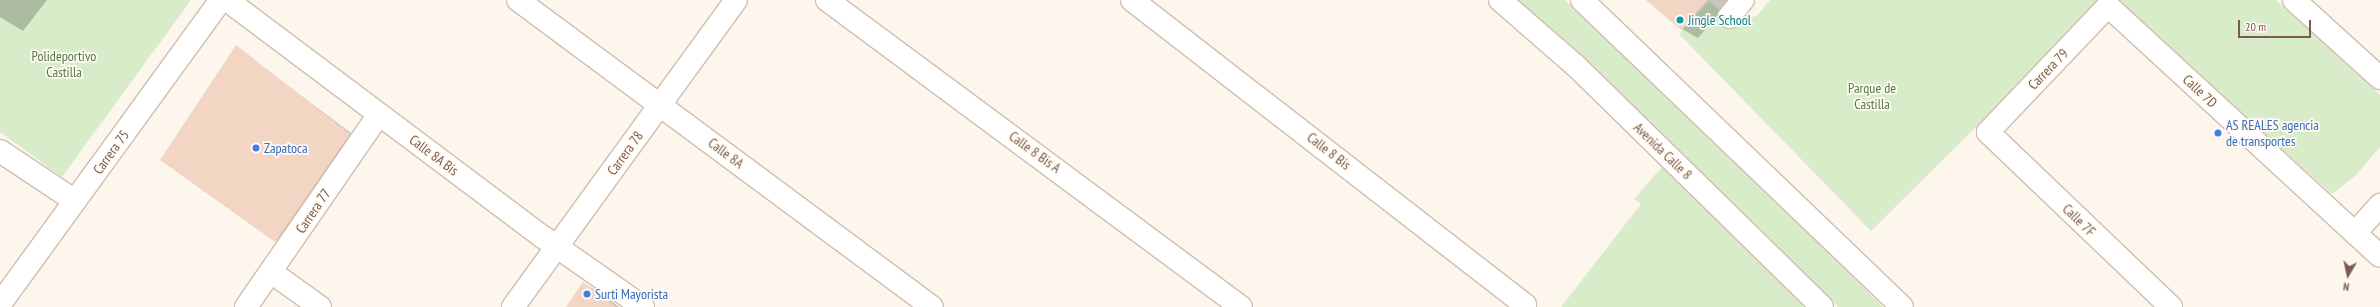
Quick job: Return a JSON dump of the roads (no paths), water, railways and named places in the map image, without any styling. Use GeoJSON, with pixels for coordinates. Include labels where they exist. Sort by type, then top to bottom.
{"type":"FeatureCollection","features":[{"type":"Feature","properties":{"kind":"street","name":"Carrera 75"},"geometry":{"type":"LineString","coordinates":[[0,304],[221,0]]}},
{"type":"Feature","properties":{"kind":"street","name":"Calle 8A Bis"},"geometry":{"type":"LineString","coordinates":[[227,0],[556,247],[643,307]]}},
{"type":"Feature","properties":{"kind":"street","name":"Calle 8A"},"geometry":{"type":"LineString","coordinates":[[518,0],[932,307]]}},
{"type":"Feature","properties":{"kind":"street","name":"Carrera 78"},"geometry":{"type":"LineString","coordinates":[[513,307],[736,0]]}},
{"type":"Feature","properties":{"kind":"street","name":"Calle 8 Bis A"},"geometry":{"type":"LineString","coordinates":[[827,0],[1241,307]]}},
{"type":"Feature","properties":{"kind":"street","name":"Calle 8 Bis"},"geometry":{"type":"LineString","coordinates":[[1132,0],[1524,306]]}},
{"type":"Feature","properties":{"kind":"street","name":"Avenida Calle 8"},"geometry":{"type":"LineString","coordinates":[[1500,0],[1581,72],[1822,307]]}},
{"type":"Feature","properties":{"kind":"street"},"geometry":{"type":"LineString","coordinates":[[1582,0],[1902,307]]}},
{"type":"Feature","properties":{"kind":"street"},"geometry":{"type":"LineString","coordinates":[[1729,17],[1743,0]]}},
{"type":"Feature","properties":{"kind":"street"},"geometry":{"type":"LineString","coordinates":[[2294,0],[2380,78]]}},
{"type":"Feature","properties":{"kind":"street","name":"Carrera 79"},"geometry":{"type":"LineString","coordinates":[[1988,132],[2108,6]]}},
{"type":"Feature","properties":{"kind":"street","name":"Calle 7D"},"geometry":{"type":"LineString","coordinates":[[2108,6],[2380,256]]}},
{"type":"Feature","properties":{"kind":"street","name":"Carrera 77"},"geometry":{"type":"LineString","coordinates":[[246,307],[379,114]]}},
{"type":"Feature","properties":{"kind":"street","name":"Calle 7F"},"geometry":{"type":"LineString","coordinates":[[1988,132],[2170,307]]}},
{"type":"Feature","properties":{"kind":"street"},"geometry":{"type":"LineString","coordinates":[[0,151],[75,201]]}},
{"type":"Feature","properties":{"kind":"street"},"geometry":{"type":"LineString","coordinates":[[2355,233],[2380,205]]}},
{"type":"Feature","properties":{"kind":"street"},"geometry":{"type":"LineString","coordinates":[[271,272],[320,307]]}},
{"type":"Feature","properties":{"kind":"place","name":"Jingle School"},"geometry":{"type":"Point","coordinates":[1680,20]}},
{"type":"Feature","properties":{"kind":"place","name":"AS REALES agencia de transportes"},"geometry":{"type":"Point","coordinates":[2218,133]}},
{"type":"Feature","properties":{"kind":"place","name":"Zapatoca"},"geometry":{"type":"Point","coordinates":[256,148]}},
{"type":"Feature","properties":{"kind":"place","name":"Surti Mayorista"},"geometry":{"type":"Point","coordinates":[587,294]}},
{"type":"Feature","properties":{"kind":"park label","name":"Polideportivo Castilla"},"geometry":{"type":"Point","coordinates":[64,64]}},
{"type":"Feature","properties":{"kind":"park label","name":"Parque de Castilla"},"geometry":{"type":"Point","coordinates":[1872,96]}}]}
